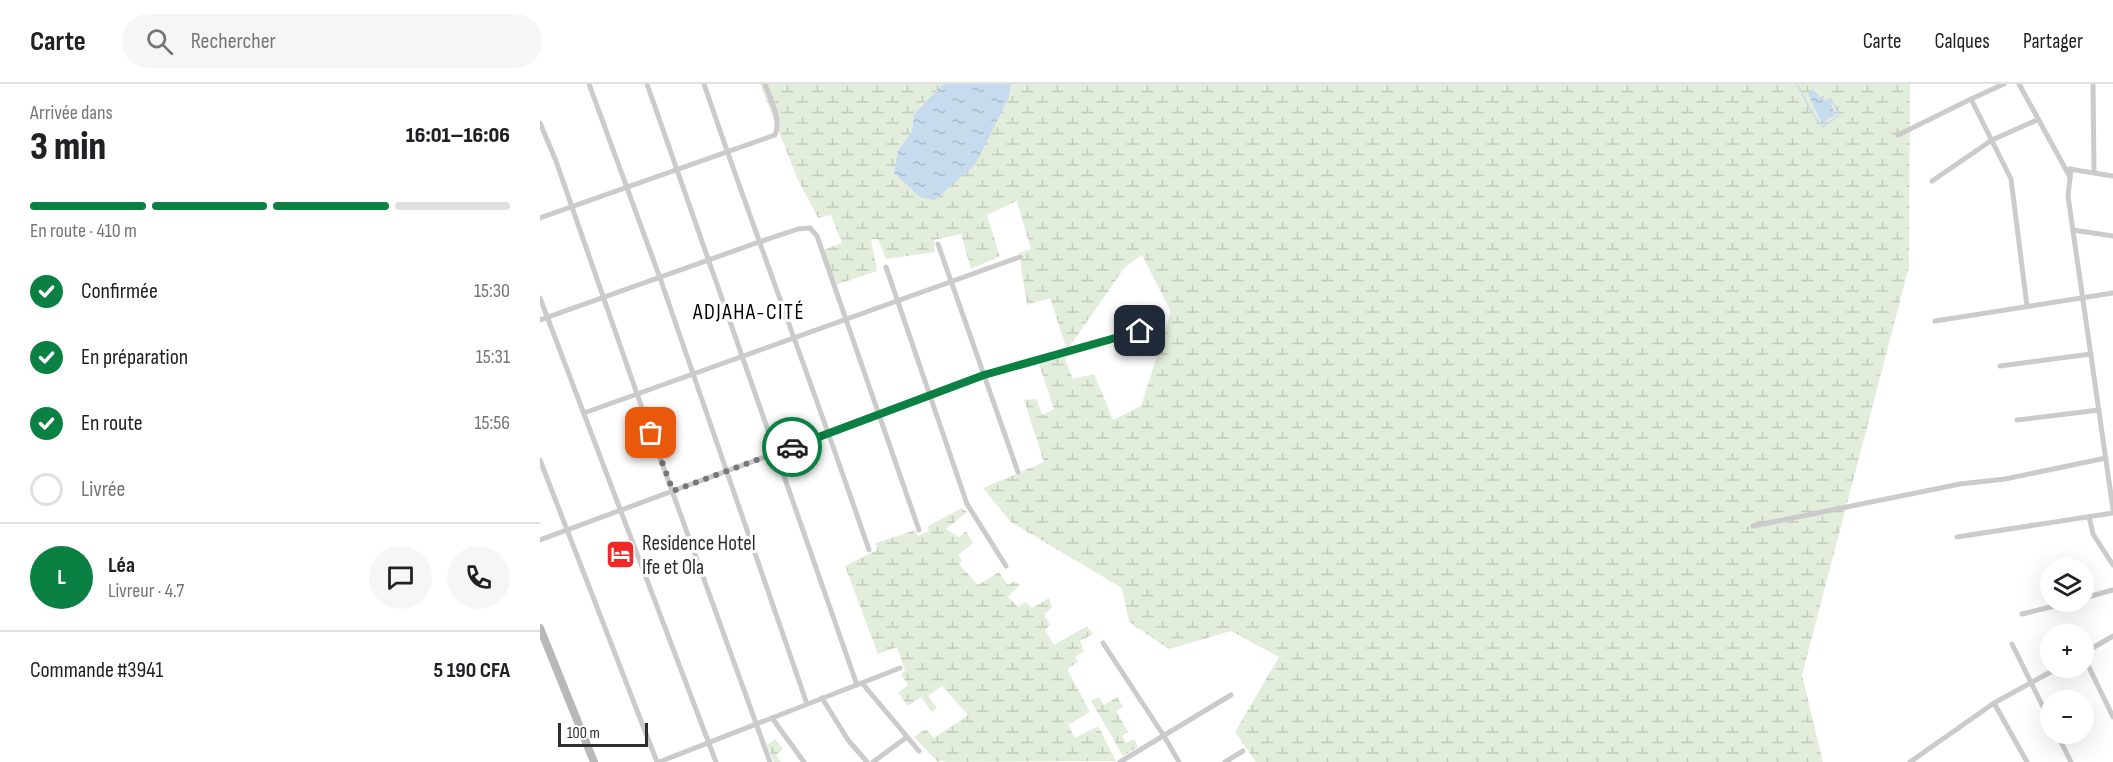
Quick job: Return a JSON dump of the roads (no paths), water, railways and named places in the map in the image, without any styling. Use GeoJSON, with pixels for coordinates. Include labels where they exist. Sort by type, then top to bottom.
{"type":"FeatureCollection","features":[{"type":"Feature","properties":{"kind":"main road"},"geometry":{"type":"LineString","coordinates":[[540,628],[594,762]]}},
{"type":"Feature","properties":{"kind":"street"},"geometry":{"type":"LineString","coordinates":[[589,84],[660,278],[725,472],[807,704]]}},
{"type":"Feature","properties":{"kind":"street"},"geometry":{"type":"LineString","coordinates":[[647,84],[776,453],[860,684],[919,751]]}},
{"type":"Feature","properties":{"kind":"street"},"geometry":{"type":"LineString","coordinates":[[704,84],[759,242],[830,433],[869,550]]}},
{"type":"Feature","properties":{"kind":"street"},"geometry":{"type":"LineString","coordinates":[[540,218],[775,135],[778,129],[777,120],[765,84]]}},
{"type":"Feature","properties":{"kind":"street"},"geometry":{"type":"LineString","coordinates":[[1898,135],[2004,84]]}},
{"type":"Feature","properties":{"kind":"street"},"geometry":{"type":"LineString","coordinates":[[1957,537],[2090,517],[2113,511],[2111,476],[2106,458],[2068,196],[2070,178],[2068,168],[2037,120],[2019,84]]}},
{"type":"Feature","properties":{"kind":"street"},"geometry":{"type":"LineString","coordinates":[[2093,84],[2094,172]]}},
{"type":"Feature","properties":{"kind":"street"},"geometry":{"type":"LineString","coordinates":[[1971,99],[2011,179],[2027,306]]}},
{"type":"Feature","properties":{"kind":"street"},"geometry":{"type":"LineString","coordinates":[[1932,181],[1992,140],[2037,120]]}},
{"type":"Feature","properties":{"kind":"street"},"geometry":{"type":"LineString","coordinates":[[540,123],[556,161],[637,394],[770,762]]}},
{"type":"Feature","properties":{"kind":"street"},"geometry":{"type":"LineString","coordinates":[[2068,168],[2113,176]]}},
{"type":"Feature","properties":{"kind":"street"},"geometry":{"type":"LineString","coordinates":[[540,321],[759,242],[798,229],[810,228],[817,236],[919,530]]}},
{"type":"Feature","properties":{"kind":"street"},"geometry":{"type":"LineString","coordinates":[[2073,230],[2113,236]]}},
{"type":"Feature","properties":{"kind":"street"},"geometry":{"type":"LineString","coordinates":[[938,244],[1018,472]]}},
{"type":"Feature","properties":{"kind":"street"},"geometry":{"type":"LineString","coordinates":[[584,413],[1020,257]]}},
{"type":"Feature","properties":{"kind":"street"},"geometry":{"type":"LineString","coordinates":[[886,267],[968,504],[1006,566]]}},
{"type":"Feature","properties":{"kind":"street"},"geometry":{"type":"LineString","coordinates":[[1935,321],[2113,292]]}},
{"type":"Feature","properties":{"kind":"street"},"geometry":{"type":"LineString","coordinates":[[540,297],[716,762]]}},
{"type":"Feature","properties":{"kind":"street"},"geometry":{"type":"LineString","coordinates":[[540,540],[984,375],[1140,331]]}},
{"type":"Feature","properties":{"kind":"street"},"geometry":{"type":"LineString","coordinates":[[2000,366],[2091,354]]}},
{"type":"Feature","properties":{"kind":"street"},"geometry":{"type":"LineString","coordinates":[[2017,420],[2099,410]]}},
{"type":"Feature","properties":{"kind":"street"},"geometry":{"type":"LineString","coordinates":[[1753,526],[1960,484],[2006,479],[2106,458]]}},
{"type":"Feature","properties":{"kind":"street"},"geometry":{"type":"LineString","coordinates":[[540,460],[658,762],[900,668]]}},
{"type":"Feature","properties":{"kind":"street"},"geometry":{"type":"LineString","coordinates":[[2090,517],[2093,534],[2113,565]]}},
{"type":"Feature","properties":{"kind":"street"},"geometry":{"type":"LineString","coordinates":[[2094,595],[2113,590]]}},
{"type":"Feature","properties":{"kind":"street"},"geometry":{"type":"LineString","coordinates":[[2022,614],[2040,610]]}},
{"type":"Feature","properties":{"kind":"street"},"geometry":{"type":"LineString","coordinates":[[2094,648],[2113,636]]}},
{"type":"Feature","properties":{"kind":"street"},"geometry":{"type":"LineString","coordinates":[[1103,643],[1179,762]]}},
{"type":"Feature","properties":{"kind":"street"},"geometry":{"type":"LineString","coordinates":[[2012,644],[2040,700]]}},
{"type":"Feature","properties":{"kind":"street"},"geometry":{"type":"LineString","coordinates":[[2094,676],[2113,717]]}},
{"type":"Feature","properties":{"kind":"street"},"geometry":{"type":"LineString","coordinates":[[1910,762],[1994,703],[2040,677]]}},
{"type":"Feature","properties":{"kind":"street"},"geometry":{"type":"LineString","coordinates":[[1120,762],[1231,695]]}},
{"type":"Feature","properties":{"kind":"street"},"geometry":{"type":"LineString","coordinates":[[822,698],[848,740],[867,762]]}},
{"type":"Feature","properties":{"kind":"street"},"geometry":{"type":"LineString","coordinates":[[1994,703],[2027,762]]}},
{"type":"Feature","properties":{"kind":"street"},"geometry":{"type":"LineString","coordinates":[[772,718],[804,762]]}},
{"type":"Feature","properties":{"kind":"street"},"geometry":{"type":"LineString","coordinates":[[873,762],[907,737]]}},
{"type":"Feature","properties":{"kind":"street"},"geometry":{"type":"LineString","coordinates":[[2062,744],[2071,762]]}},
{"type":"Feature","properties":{"kind":"street"},"geometry":{"type":"LineString","coordinates":[[1225,762],[1243,751]]}},
{"type":"Feature","properties":{"kind":"water"},"geometry":{"type":"Polygon","coordinates":[[[943,84],[1011,84],[1009,97],[975,165],[935,200],[920,197],[894,173],[898,151],[912,131],[914,114],[943,84]]]}},
{"type":"Feature","properties":{"kind":"water"},"geometry":{"type":"Polygon","coordinates":[[[1812,89],[1824,100],[1831,98],[1833,102],[1831,104],[1835,115],[1822,123],[1808,94],[1812,89]]]}},
{"type":"Feature","properties":{"kind":"waterway"},"geometry":{"type":"LineString","coordinates":[[1797,84],[1812,113],[1823,127],[1839,115],[1833,102]]}},
{"type":"Feature","properties":{"kind":"place","name":"Residence Hotel Ife et Ola"},"geometry":{"type":"Point","coordinates":[621,555]}},
{"type":"Feature","properties":{"kind":"district","name":"ADJAHA-CITÉ"},"geometry":{"type":"Point","coordinates":[749,311]}}]}
